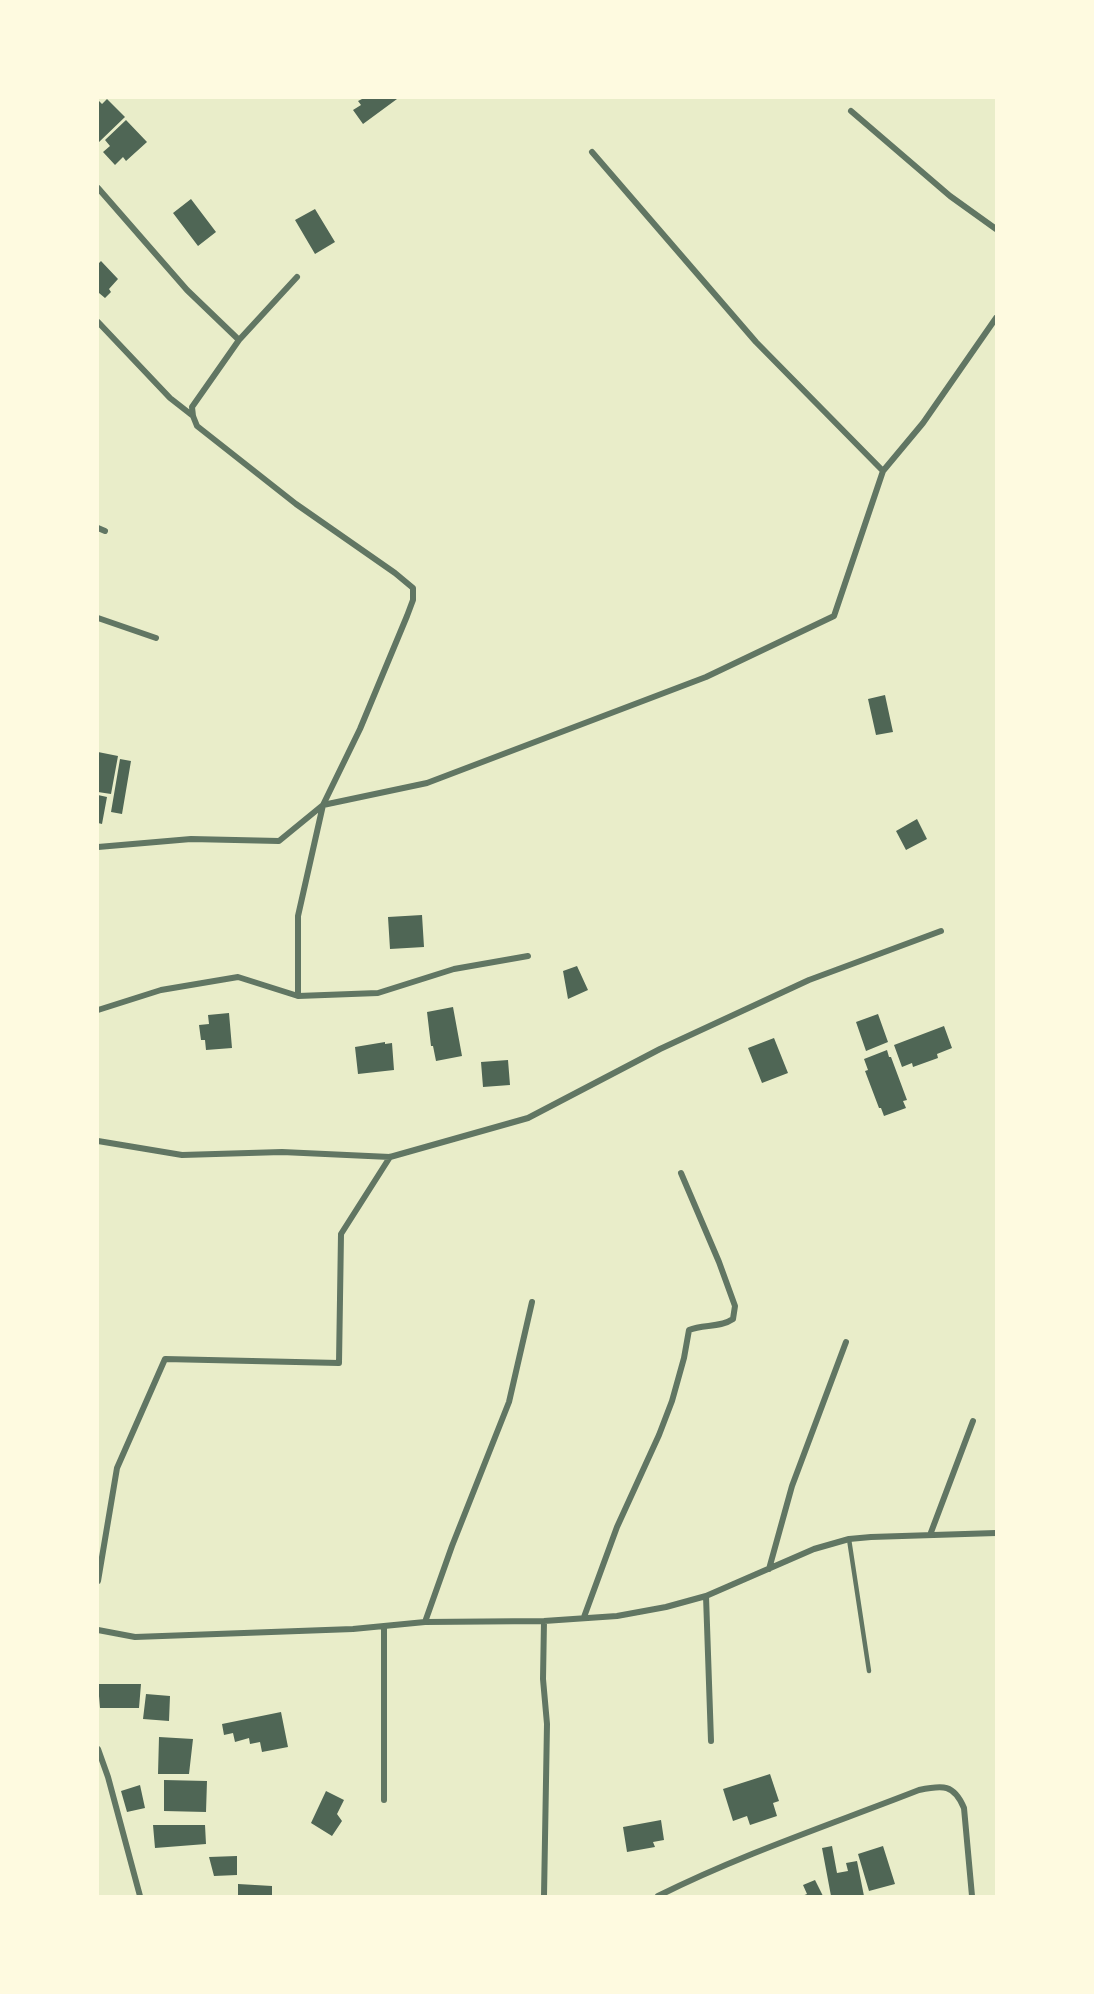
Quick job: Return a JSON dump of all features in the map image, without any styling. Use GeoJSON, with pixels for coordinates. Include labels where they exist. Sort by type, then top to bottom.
{"type":"FeatureCollection","features":[{"type":"Feature","properties":{"kind":"street"},"geometry":{"type":"LineString","coordinates":[[851,111],[950,196],[996,230]]}},
{"type":"Feature","properties":{"kind":"street"},"geometry":{"type":"LineString","coordinates":[[592,152],[756,342],[883,471]]}},
{"type":"Feature","properties":{"kind":"street"},"geometry":{"type":"LineString","coordinates":[[98,189],[188,290],[239,340]]}},
{"type":"Feature","properties":{"kind":"street"},"geometry":{"type":"LineString","coordinates":[[297,277],[239,340],[192,407],[193,416],[198,426],[296,504],[413,588],[413,600],[403,626],[360,729],[323,805],[298,916],[297,996]]}},
{"type":"Feature","properties":{"kind":"street"},"geometry":{"type":"LineString","coordinates":[[98,847],[191,839],[279,841],[323,805],[427,783],[706,677],[834,616],[883,471],[923,423],[996,318]]}},
{"type":"Feature","properties":{"kind":"street"},"geometry":{"type":"LineString","coordinates":[[98,322],[170,398],[193,416]]}},
{"type":"Feature","properties":{"kind":"street"},"geometry":{"type":"LineString","coordinates":[[98,528],[105,531]]}},
{"type":"Feature","properties":{"kind":"street"},"geometry":{"type":"LineString","coordinates":[[98,618],[156,638]]}},
{"type":"Feature","properties":{"kind":"street"},"geometry":{"type":"LineString","coordinates":[[98,1141],[182,1155],[282,1152],[390,1156],[528,1118],[660,1049],[809,980],[941,931]]}},
{"type":"Feature","properties":{"kind":"street"},"geometry":{"type":"LineString","coordinates":[[98,1010],[161,990],[238,977],[297,996],[378,993],[454,969],[528,956]]}},
{"type":"Feature","properties":{"kind":"street"},"geometry":{"type":"LineString","coordinates":[[98,1581],[117,1468],[165,1359],[339,1363],[341,1234],[390,1156]]}},
{"type":"Feature","properties":{"kind":"street"},"geometry":{"type":"LineString","coordinates":[[584,1617],[617,1527],[672,1401],[689,1330],[727,1324],[733,1319],[735,1306],[681,1173]]}},
{"type":"Feature","properties":{"kind":"street"},"geometry":{"type":"LineString","coordinates":[[425,1622],[452,1546],[509,1402],[532,1302]]}},
{"type":"Feature","properties":{"kind":"street"},"geometry":{"type":"LineString","coordinates":[[769,1569],[792,1486],[846,1342]]}},
{"type":"Feature","properties":{"kind":"street"},"geometry":{"type":"LineString","coordinates":[[930,1534],[973,1421]]}},
{"type":"Feature","properties":{"kind":"street"},"geometry":{"type":"LineString","coordinates":[[98,1630],[135,1637],[384,1626],[425,1622],[544,1621],[639,1613],[706,1596],[814,1549],[849,1539],[996,1533]]}},
{"type":"Feature","properties":{"kind":"street"},"geometry":{"type":"LineString","coordinates":[[706,1596],[711,1741]]}},
{"type":"Feature","properties":{"kind":"street"},"geometry":{"type":"LineString","coordinates":[[544,1621],[543,1678],[547,1724],[544,1896]]}},
{"type":"Feature","properties":{"kind":"street"},"geometry":{"type":"LineString","coordinates":[[384,1626],[384,1800]]}},
{"type":"Feature","properties":{"kind":"street"},"geometry":{"type":"LineString","coordinates":[[98,1749],[108,1777],[140,1896]]}},
{"type":"Feature","properties":{"kind":"street"},"geometry":{"type":"LineString","coordinates":[[658,1896],[693,1879],[919,1790],[938,1786],[951,1789],[960,1797],[964,1808],[972,1896]]}},
{"type":"Feature","properties":{"kind":"lane"},"geometry":{"type":"LineString","coordinates":[[849,1539],[869,1671]]}},
{"type":"Feature","properties":{"kind":"building"},"geometry":{"type":"Polygon","coordinates":[[[364,98],[397,99],[363,124],[353,110],[361,105],[358,101],[364,98]]]}},
{"type":"Feature","properties":{"kind":"building"},"geometry":{"type":"Polygon","coordinates":[[[107,99],[125,117],[98,143],[98,100],[102,104],[107,99]]]}},
{"type":"Feature","properties":{"kind":"building"},"geometry":{"type":"Polygon","coordinates":[[[126,120],[147,142],[126,161],[123,157],[115,165],[103,152],[110,146],[105,140],[126,120]]]}},
{"type":"Feature","properties":{"kind":"building"},"geometry":{"type":"Polygon","coordinates":[[[191,199],[216,232],[198,246],[173,213],[191,199]]]}},
{"type":"Feature","properties":{"kind":"building"},"geometry":{"type":"Polygon","coordinates":[[[315,209],[335,242],[315,254],[295,220],[315,209]]]}},
{"type":"Feature","properties":{"kind":"building"},"geometry":{"type":"Polygon","coordinates":[[[101,261],[118,279],[105,298],[98,294],[98,264],[101,261]]]}},
{"type":"Feature","properties":{"kind":"building"},"geometry":{"type":"Polygon","coordinates":[[[885,695],[893,732],[876,735],[868,699],[885,695]]]}},
{"type":"Feature","properties":{"kind":"building"},"geometry":{"type":"Polygon","coordinates":[[[98,752],[118,756],[111,794],[98,792],[98,752]]]}},
{"type":"Feature","properties":{"kind":"building"},"geometry":{"type":"Polygon","coordinates":[[[120,759],[131,761],[122,814],[111,812],[120,759]]]}},
{"type":"Feature","properties":{"kind":"building"},"geometry":{"type":"Polygon","coordinates":[[[98,795],[107,797],[102,824],[98,823],[98,795]]]}},
{"type":"Feature","properties":{"kind":"building"},"geometry":{"type":"Polygon","coordinates":[[[917,819],[927,839],[906,850],[896,831],[917,819]]]}},
{"type":"Feature","properties":{"kind":"building"},"geometry":{"type":"Polygon","coordinates":[[[422,915],[424,947],[390,949],[388,917],[422,915]]]}},
{"type":"Feature","properties":{"kind":"building"},"geometry":{"type":"Polygon","coordinates":[[[577,966],[588,990],[568,999],[563,971],[577,966]]]}},
{"type":"Feature","properties":{"kind":"building"},"geometry":{"type":"Polygon","coordinates":[[[453,1007],[462,1056],[436,1061],[433,1046],[431,1046],[427,1012],[453,1007]]]}},
{"type":"Feature","properties":{"kind":"building"},"geometry":{"type":"Polygon","coordinates":[[[229,1013],[232,1048],[206,1050],[205,1040],[201,1040],[199,1025],[209,1024],[208,1015],[229,1013]]]}},
{"type":"Feature","properties":{"kind":"building"},"geometry":{"type":"Polygon","coordinates":[[[878,1014],[888,1042],[866,1051],[856,1022],[878,1014]]]}},
{"type":"Feature","properties":{"kind":"building"},"geometry":{"type":"Polygon","coordinates":[[[944,1026],[952,1048],[937,1054],[938,1058],[913,1067],[912,1063],[902,1067],[894,1045],[944,1026]]]}},
{"type":"Feature","properties":{"kind":"building"},"geometry":{"type":"Polygon","coordinates":[[[774,1038],[788,1073],[762,1083],[748,1048],[774,1038]]]}},
{"type":"Feature","properties":{"kind":"building"},"geometry":{"type":"Polygon","coordinates":[[[385,1042],[385,1044],[392,1043],[394,1070],[358,1074],[355,1047],[385,1042]]]}},
{"type":"Feature","properties":{"kind":"building"},"geometry":{"type":"Polygon","coordinates":[[[887,1050],[907,1100],[903,1101],[906,1108],[884,1116],[865,1071],[868,1070],[864,1059],[887,1050]]]}},
{"type":"Feature","properties":{"kind":"building"},"geometry":{"type":"Polygon","coordinates":[[[508,1060],[510,1085],[483,1087],[481,1062],[508,1060]]]}},
{"type":"Feature","properties":{"kind":"building"},"geometry":{"type":"Polygon","coordinates":[[[98,1684],[141,1684],[139,1708],[100,1708],[98,1684]]]}},
{"type":"Feature","properties":{"kind":"building"},"geometry":{"type":"Polygon","coordinates":[[[146,1694],[170,1696],[169,1721],[143,1719],[146,1694]]]}},
{"type":"Feature","properties":{"kind":"building"},"geometry":{"type":"Polygon","coordinates":[[[281,1712],[288,1747],[262,1752],[260,1742],[250,1744],[249,1738],[235,1742],[233,1733],[224,1735],[222,1724],[281,1712]]]}},
{"type":"Feature","properties":{"kind":"building"},"geometry":{"type":"Polygon","coordinates":[[[159,1737],[193,1739],[189,1774],[158,1774],[159,1737]]]}},
{"type":"Feature","properties":{"kind":"building"},"geometry":{"type":"Polygon","coordinates":[[[770,1774],[779,1801],[773,1803],[777,1816],[750,1825],[747,1816],[733,1821],[723,1789],[770,1774]]]}},
{"type":"Feature","properties":{"kind":"building"},"geometry":{"type":"Polygon","coordinates":[[[164,1780],[207,1781],[206,1812],[164,1811],[164,1780]]]}},
{"type":"Feature","properties":{"kind":"building"},"geometry":{"type":"Polygon","coordinates":[[[140,1785],[145,1808],[127,1812],[121,1791],[140,1785]]]}},
{"type":"Feature","properties":{"kind":"building"},"geometry":{"type":"Polygon","coordinates":[[[326,1791],[344,1800],[337,1814],[342,1821],[332,1836],[311,1823],[326,1791]]]}},
{"type":"Feature","properties":{"kind":"building"},"geometry":{"type":"Polygon","coordinates":[[[661,1820],[664,1840],[653,1842],[655,1847],[627,1852],[623,1827],[661,1820]]]}},
{"type":"Feature","properties":{"kind":"building"},"geometry":{"type":"Polygon","coordinates":[[[153,1825],[205,1825],[206,1844],[155,1848],[153,1825]]]}},
{"type":"Feature","properties":{"kind":"building"},"geometry":{"type":"Polygon","coordinates":[[[832,1846],[837,1873],[848,1871],[846,1863],[857,1861],[864,1896],[831,1896],[822,1848],[832,1846]]]}},
{"type":"Feature","properties":{"kind":"building"},"geometry":{"type":"Polygon","coordinates":[[[883,1846],[895,1884],[869,1891],[858,1854],[883,1846]]]}},
{"type":"Feature","properties":{"kind":"building"},"geometry":{"type":"Polygon","coordinates":[[[237,1856],[237,1875],[214,1876],[209,1857],[237,1856]]]}},
{"type":"Feature","properties":{"kind":"building"},"geometry":{"type":"Polygon","coordinates":[[[815,1880],[823,1896],[802,1896],[807,1894],[803,1885],[815,1880]]]}},
{"type":"Feature","properties":{"kind":"building"},"geometry":{"type":"Polygon","coordinates":[[[238,1884],[272,1886],[272,1896],[238,1896],[238,1884]]]}}]}
